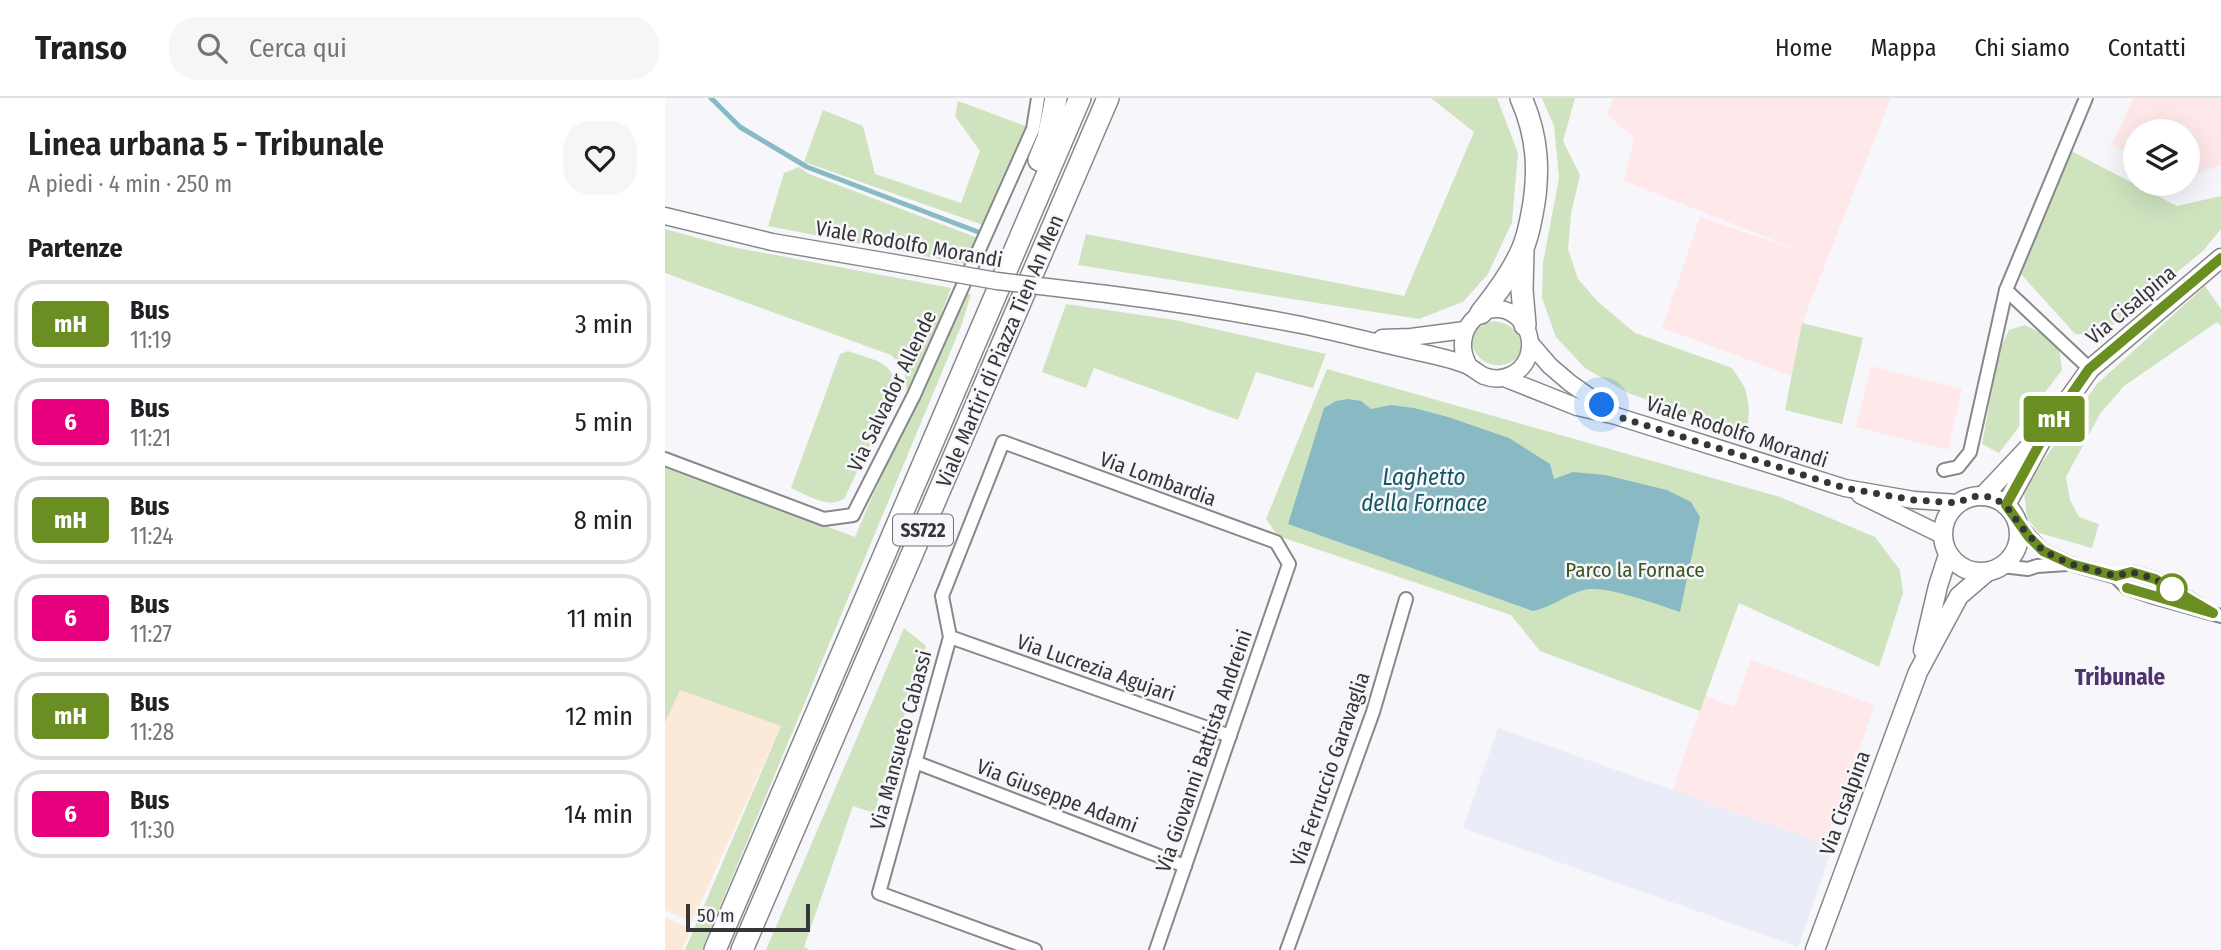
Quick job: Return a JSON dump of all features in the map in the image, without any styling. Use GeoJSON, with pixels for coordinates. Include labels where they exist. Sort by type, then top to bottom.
{"type":"FeatureCollection","features":[{"type":"Feature","properties":{"kind":"highway"},"geometry":{"type":"LineString","coordinates":[[1021,235],[1034,170],[1048,138],[1056,98]]}},
{"type":"Feature","properties":{"kind":"highway","name":"Viale Martiri di Piazza Tien An Men"},"geometry":{"type":"LineString","coordinates":[[715,950],[1080,98]]}},
{"type":"Feature","properties":{"kind":"highway"},"geometry":{"type":"LineString","coordinates":[[1521,98],[1530,117],[1538,168],[1523,249],[1522,290],[1528,335]]}},
{"type":"Feature","properties":{"kind":"highway","name":"Viale Martiri di Piazza Tien An Men"},"geometry":{"type":"LineString","coordinates":[[741,950],[1107,102]]}},
{"type":"Feature","properties":{"kind":"highway"},"geometry":{"type":"LineString","coordinates":[[1481,313],[1501,287],[1523,249]]}},
{"type":"Feature","properties":{"kind":"main road","name":"Via Cisalpina"},"geometry":{"type":"LineString","coordinates":[[2006,505],[2050,425],[2089,369],[2221,258]]}},
{"type":"Feature","properties":{"kind":"main road","name":"Via Cisalpina"},"geometry":{"type":"LineString","coordinates":[[1983,496],[2050,425]]}},
{"type":"Feature","properties":{"kind":"main road"},"geometry":{"type":"LineString","coordinates":[[1994,569],[1965,569],[1948,555],[1942,535],[1944,523],[1958,503],[1970,497],[1983,496],[1995,498],[2006,505],[2017,522]]}},
{"type":"Feature","properties":{"kind":"main road","name":"Via Cisalpina"},"geometry":{"type":"LineString","coordinates":[[1918,672],[1959,596],[2011,558],[2017,547],[2017,522]]}},
{"type":"Feature","properties":{"kind":"main road","name":"Via Cisalpina"},"geometry":{"type":"LineString","coordinates":[[1815,950],[1918,672],[1948,555]]}},
{"type":"Feature","properties":{"kind":"street","name":"Via Salvador Allende"},"geometry":{"type":"LineString","coordinates":[[665,459],[824,519],[853,515],[914,395],[1033,129],[1038,98]]}},
{"type":"Feature","properties":{"kind":"street"},"geometry":{"type":"LineString","coordinates":[[1944,470],[1958,467],[1970,452],[2006,290],[2086,98]]}},
{"type":"Feature","properties":{"kind":"street","name":"Viale Rodolfo Morandi"},"geometry":{"type":"LineString","coordinates":[[665,216],[772,242],[996,281],[1107,294],[1298,324],[1436,356],[1469,366],[1491,378],[1504,378],[1577,407],[1616,416],[1845,488],[1914,500],[1958,503]]}},
{"type":"Feature","properties":{"kind":"street"},"geometry":{"type":"LineString","coordinates":[[2006,290],[2089,369]]}},
{"type":"Feature","properties":{"kind":"street","name":"Viale Rodolfo Morandi"},"geometry":{"type":"LineString","coordinates":[[1481,313],[1501,310],[1510,313],[1550,366],[1616,416]]}},
{"type":"Feature","properties":{"kind":"street"},"geometry":{"type":"LineString","coordinates":[[1469,366],[1463,353],[1462,341],[1469,323],[1481,313]]}},
{"type":"Feature","properties":{"kind":"street","name":"Viale Rodolfo Morandi"},"geometry":{"type":"LineString","coordinates":[[1355,338],[1411,337],[1465,330]]}},
{"type":"Feature","properties":{"kind":"street"},"geometry":{"type":"LineString","coordinates":[[1504,378],[1524,364],[1528,335]]}},
{"type":"Feature","properties":{"kind":"street","name":"Via Lombardia"},"geometry":{"type":"LineString","coordinates":[[1003,442],[1276,542],[1289,564]]}},
{"type":"Feature","properties":{"kind":"street","name":"Via Mansueto Cabassi"},"geometry":{"type":"LineString","coordinates":[[1003,442],[942,596],[950,637],[879,893],[1035,950]]}},
{"type":"Feature","properties":{"kind":"street","name":"Viale Rodolfo Morandi"},"geometry":{"type":"LineString","coordinates":[[1845,488],[1942,535]]}},
{"type":"Feature","properties":{"kind":"street"},"geometry":{"type":"LineString","coordinates":[[2017,522],[2043,551],[2071,564],[2116,576],[2131,572],[2155,579],[2217,615]]}},
{"type":"Feature","properties":{"kind":"street","name":"Via Giovanni Battista Andreini"},"geometry":{"type":"LineString","coordinates":[[1156,950],[1289,564]]}},
{"type":"Feature","properties":{"kind":"street"},"geometry":{"type":"LineString","coordinates":[[1994,569],[2028,569],[2071,564]]}},
{"type":"Feature","properties":{"kind":"street","name":"Via Ferruccio Garavaglia"},"geometry":{"type":"LineString","coordinates":[[1287,950],[1373,712],[1406,599]]}},
{"type":"Feature","properties":{"kind":"street","name":"Via Lucrezia Agujari"},"geometry":{"type":"LineString","coordinates":[[950,637],[1230,736]]}},
{"type":"Feature","properties":{"kind":"street","name":"Via Giuseppe Adami"},"geometry":{"type":"LineString","coordinates":[[915,762],[1185,866]]}},
{"type":"Feature","properties":{"kind":"shaded area"},"geometry":{"type":"Polygon","coordinates":[[[1613,98],[1891,98],[1802,323],[1792,376],[1662,328],[1700,217],[1804,252],[1624,181],[1634,138],[1607,114],[1613,98]]]}},
{"type":"Feature","properties":{"kind":"shaded area"},"geometry":{"type":"Polygon","coordinates":[[[2133,98],[2221,98],[2221,165],[2200,173],[2200,119],[2124,119],[2133,98]]]}},
{"type":"Feature","properties":{"kind":"shaded area"},"geometry":{"type":"Polygon","coordinates":[[[2123,120],[2123,150],[2112,145],[2123,120]]]}},
{"type":"Feature","properties":{"kind":"shaded area"},"geometry":{"type":"Polygon","coordinates":[[[1871,366],[1962,389],[1948,450],[1856,427],[1871,366]]]}},
{"type":"Feature","properties":{"kind":"shaded area"},"geometry":{"type":"Polygon","coordinates":[[[1751,660],[1875,705],[1825,844],[1672,791],[1705,696],[1734,707],[1751,660]]]}},
{"type":"Feature","properties":{"kind":"shaded area"},"geometry":{"type":"Polygon","coordinates":[[[679,689],[781,726],[692,922],[665,910],[665,723],[679,689]]]}},
{"type":"Feature","properties":{"kind":"shaded area"},"geometry":{"type":"Polygon","coordinates":[[[1498,728],[1825,844],[1832,849],[1798,947],[1463,828],[1498,728]]]}},
{"type":"Feature","properties":{"kind":"shaded area"},"geometry":{"type":"Polygon","coordinates":[[[665,917],[691,929],[682,950],[665,950],[665,917]]]}},
{"type":"Feature","properties":{"kind":"green space"},"geometry":{"type":"Polygon","coordinates":[[[1431,98],[1497,98],[1518,153],[1512,222],[1488,274],[1463,302],[1419,319],[1078,265],[1086,234],[1404,296],[1474,132],[1431,98]]]}},
{"type":"Feature","properties":{"kind":"green space"},"geometry":{"type":"Polygon","coordinates":[[[1542,98],[1575,98],[1563,141],[1580,175],[1571,214],[1568,249],[1578,279],[1598,302],[1635,333],[1732,368],[1745,388],[1749,408],[1746,434],[1628,393],[1585,368],[1556,337],[1542,298],[1543,263],[1559,178],[1554,126],[1542,98]]]}},
{"type":"Feature","properties":{"kind":"green space"},"geometry":{"type":"Polygon","coordinates":[[[958,101],[1028,127],[983,225],[804,162],[823,110],[863,126],[875,174],[961,203],[980,151],[955,116],[958,101]]]}},
{"type":"Feature","properties":{"kind":"green space"},"geometry":{"type":"Polygon","coordinates":[[[2071,151],[2123,178],[2123,196],[2158,196],[2177,206],[2221,196],[2221,229],[2203,251],[2100,335],[2075,334],[2021,274],[2071,151]]]}},
{"type":"Feature","properties":{"kind":"green space"},"geometry":{"type":"Polygon","coordinates":[[[799,167],[809,174],[978,238],[965,264],[768,226],[784,173],[799,167]]]}},
{"type":"Feature","properties":{"kind":"green space"},"geometry":{"type":"Polygon","coordinates":[[[665,229],[727,246],[951,288],[907,392],[904,368],[891,355],[665,273],[665,229]]]}},
{"type":"Feature","properties":{"kind":"green space"},"geometry":{"type":"Polygon","coordinates":[[[2205,286],[2221,309],[2221,326],[2217,322],[2124,386],[2100,414],[2066,477],[2070,500],[2079,517],[2099,524],[2092,548],[2039,533],[2027,518],[2024,492],[2041,464],[2097,384],[2205,286]]]}},
{"type":"Feature","properties":{"kind":"green space"},"geometry":{"type":"Polygon","coordinates":[[[965,293],[971,294],[962,324],[702,950],[685,950],[781,726],[680,690],[665,723],[665,465],[855,537],[965,293]]]}},
{"type":"Feature","properties":{"kind":"green space"},"geometry":{"type":"Polygon","coordinates":[[[1066,304],[1175,320],[1326,354],[1313,388],[1256,372],[1238,420],[1094,368],[1086,388],[1042,372],[1066,304]]]}},
{"type":"Feature","properties":{"kind":"green space"},"geometry":{"type":"Polygon","coordinates":[[[1493,321],[1512,328],[1521,343],[1518,357],[1504,365],[1484,361],[1478,356],[1471,342],[1478,327],[1493,321]]]}},
{"type":"Feature","properties":{"kind":"green space"},"geometry":{"type":"Polygon","coordinates":[[[1802,323],[1863,338],[1842,424],[1785,410],[1802,323]]]}},
{"type":"Feature","properties":{"kind":"green space"},"geometry":{"type":"Polygon","coordinates":[[[2025,325],[2045,335],[2059,348],[2062,370],[1999,453],[1982,444],[1999,351],[2009,330],[2025,325]]]}},
{"type":"Feature","properties":{"kind":"green space"},"geometry":{"type":"Polygon","coordinates":[[[848,351],[880,362],[891,372],[897,389],[844,499],[824,502],[791,488],[840,354],[848,351]]]}},
{"type":"Feature","properties":{"kind":"green space","name":"Parco la Fornace"},"geometry":{"type":"Polygon","coordinates":[[[1327,369],[1780,497],[1875,537],[1900,570],[1903,593],[1879,667],[1739,603],[1700,711],[1540,651],[1511,615],[1278,536],[1266,519],[1327,369]]]}},
{"type":"Feature","properties":{"kind":"green space"},"geometry":{"type":"Polygon","coordinates":[[[904,628],[926,646],[874,813],[853,806],[804,947],[810,950],[766,950],[904,628]]]}},
{"type":"Feature","properties":{"kind":"water","name":"Laghetto della Fornace"},"geometry":{"type":"Polygon","coordinates":[[[1336,401],[1361,401],[1371,409],[1391,405],[1414,408],[1509,438],[1550,464],[1554,479],[1573,472],[1605,475],[1667,490],[1691,502],[1700,517],[1680,612],[1632,596],[1593,589],[1577,592],[1533,611],[1288,524],[1324,408],[1336,401]]]}},
{"type":"Feature","properties":{"kind":"waterway"},"geometry":{"type":"LineString","coordinates":[[711,98],[740,127],[807,167],[986,235]]}},
{"type":"Feature","properties":{"kind":"bus line","name":"mH"},"geometry":{"type":"LineString","coordinates":[[2127,588],[2213,613],[2155,579],[2131,572],[2116,576],[2071,564],[2043,551],[2029,537],[2006,505],[2050,425],[2089,369],[2221,258]]}},
{"type":"Feature","properties":{"kind":"district","name":"Tribunale"},"geometry":{"type":"Point","coordinates":[2120,677]}},
{"type":"Feature","properties":{"kind":"route"},"geometry":{"type":"LineString","coordinates":[[1602,405],[1616,416],[1845,488],[1914,500],[1958,503],[1970,497],[1995,498],[2006,505],[2029,537],[2043,551],[2071,564],[2116,576],[2131,572],[2155,579],[2172,589]]}}]}
